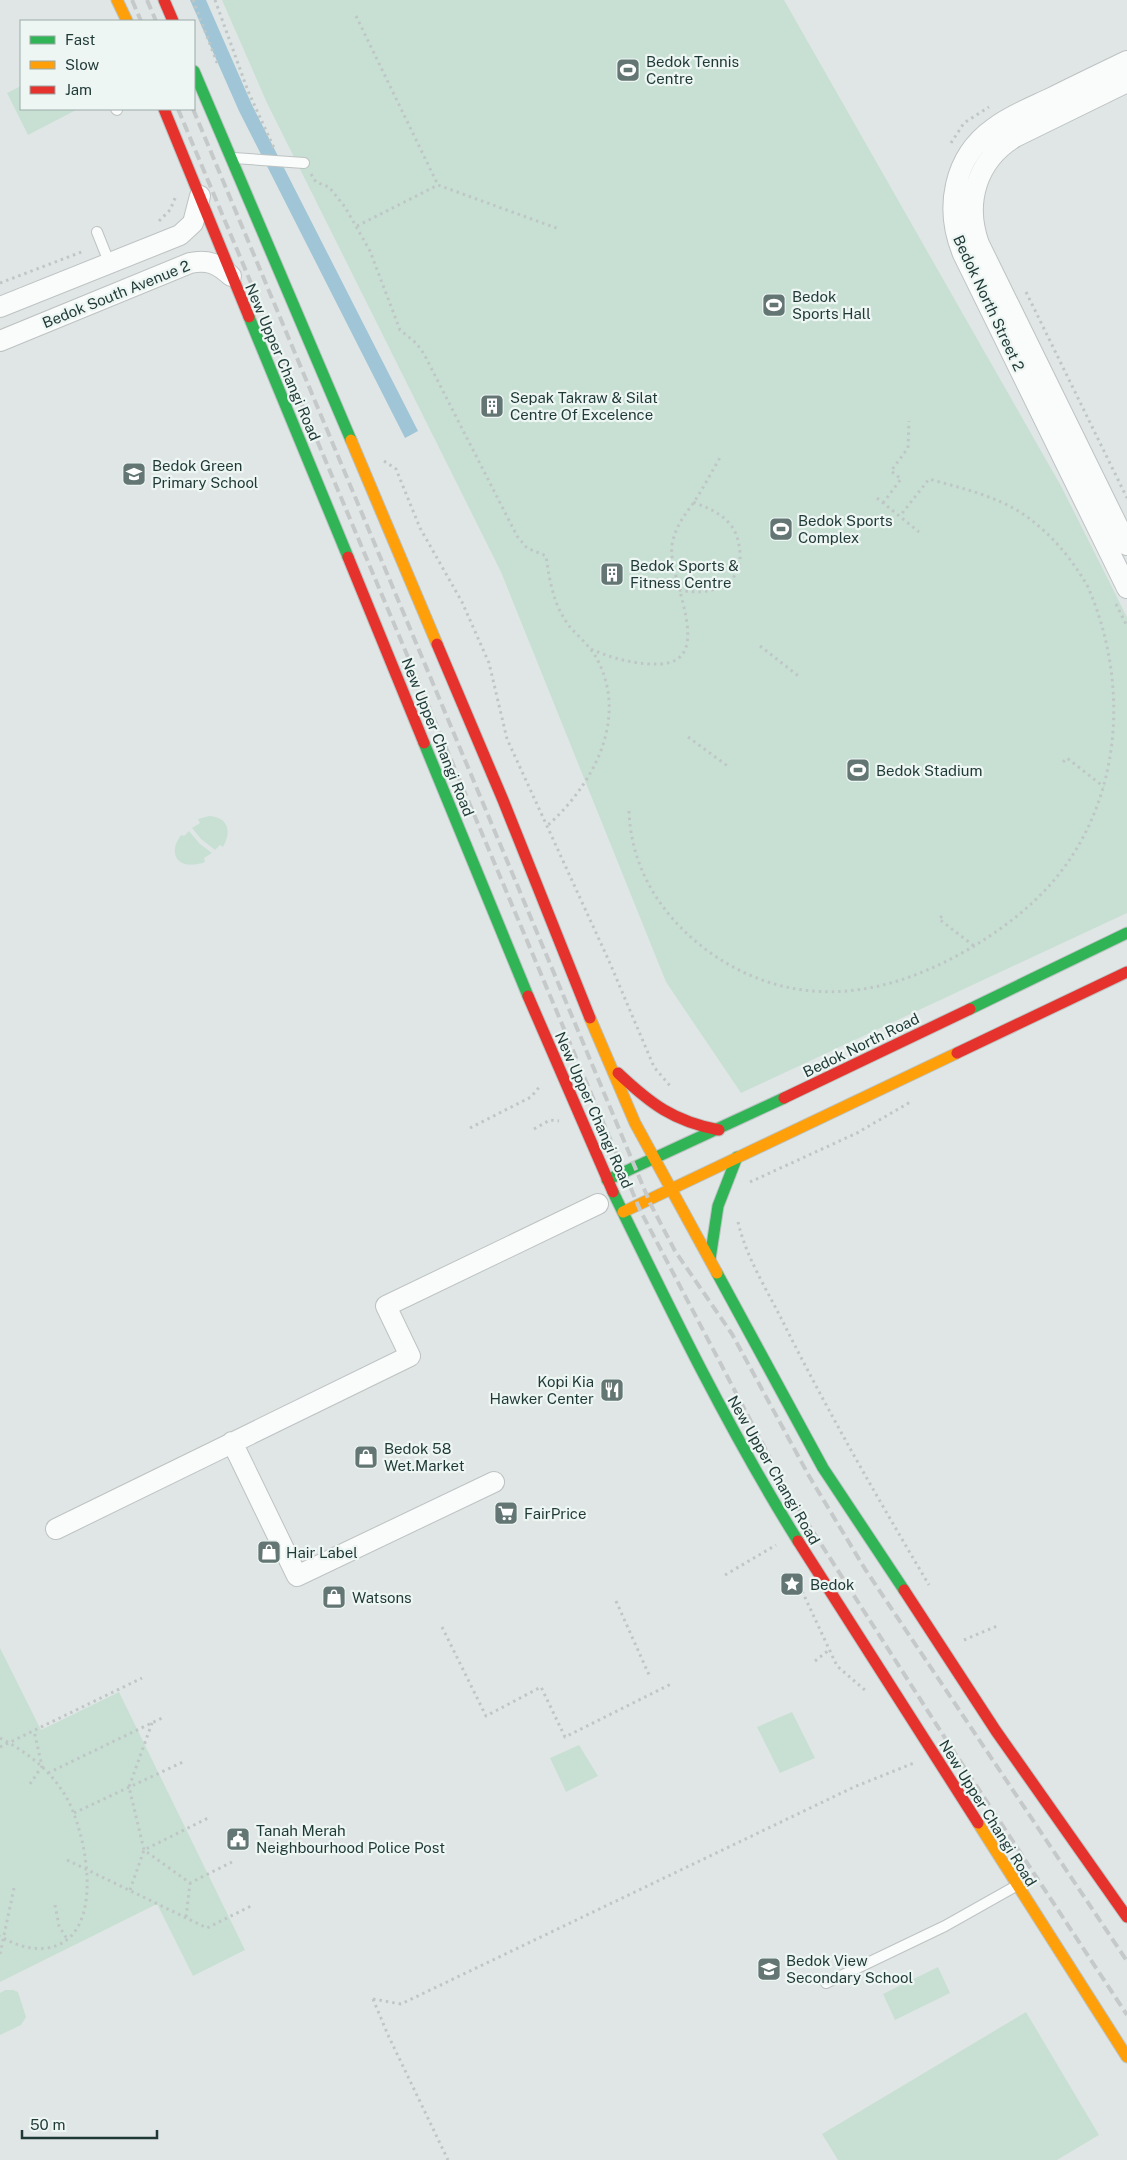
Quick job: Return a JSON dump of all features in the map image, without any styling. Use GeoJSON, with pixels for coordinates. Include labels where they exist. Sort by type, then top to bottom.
{"type":"FeatureCollection","features":[{"type":"Feature","properties":{"kind":"main road"},"geometry":{"type":"LineString","coordinates":[[117,0],[126,20]]}},
{"type":"Feature","properties":{"kind":"main road"},"geometry":{"type":"LineString","coordinates":[[164,0],[173,20]]}},
{"type":"Feature","properties":{"kind":"main road"},"geometry":{"type":"LineString","coordinates":[[195,73],[503,800],[608,1063],[632,1116],[834,1484],[996,1731],[1127,1917]]}},
{"type":"Feature","properties":{"kind":"main road","name":"New Upper Changi Road"},"geometry":{"type":"LineString","coordinates":[[164,110],[231,276],[384,644],[452,815],[622,1212],[720,1408],[758,1477],[1127,2057]]}},
{"type":"Feature","properties":{"kind":"main road","name":"Bedok North Road"},"geometry":{"type":"LineString","coordinates":[[607,1180],[719,1130],[1127,933]]}},
{"type":"Feature","properties":{"kind":"main road"},"geometry":{"type":"LineString","coordinates":[[622,1212],[1127,972]]}},
{"type":"Feature","properties":{"kind":"main road"},"geometry":{"type":"LineString","coordinates":[[608,1063],[665,1114],[700,1127],[719,1130]]}},
{"type":"Feature","properties":{"kind":"main road"},"geometry":{"type":"LineString","coordinates":[[710,1259],[712,1225],[718,1203],[738,1157]]}},
{"type":"Feature","properties":{"kind":"street","name":"Bedok North Street 2"},"geometry":{"type":"LineString","coordinates":[[1127,61],[1007,120],[986,133],[970,152],[962,166],[954,190],[952,214],[955,231],[963,254],[1127,588]]}},
{"type":"Feature","properties":{"kind":"street","name":"Bedok North Street 2"},"geometry":{"type":"LineString","coordinates":[[1127,82],[1016,136],[1004,145],[984,167],[976,187],[972,208],[973,223],[979,244],[1127,545]]}},
{"type":"Feature","properties":{"kind":"street","name":"Bedok South Avenue 2"},"geometry":{"type":"LineString","coordinates":[[0,307],[106,253],[180,235],[188,230],[196,216],[200,196]]}},
{"type":"Feature","properties":{"kind":"street","name":"Bedok South Avenue 2"},"geometry":{"type":"LineString","coordinates":[[0,341],[190,263],[208,261],[222,268],[231,276]]}},
{"type":"Feature","properties":{"kind":"street"},"geometry":{"type":"LineString","coordinates":[[56,1529],[410,1356],[386,1306],[598,1204]]}},
{"type":"Feature","properties":{"kind":"street"},"geometry":{"type":"LineString","coordinates":[[232,1442],[297,1576],[494,1482]]}},
{"type":"Feature","properties":{"kind":"lane"},"geometry":{"type":"LineString","coordinates":[[231,158],[304,163]]}},
{"type":"Feature","properties":{"kind":"lane"},"geometry":{"type":"LineString","coordinates":[[97,232],[106,253]]}},
{"type":"Feature","properties":{"kind":"lane"},"geometry":{"type":"LineString","coordinates":[[826,1983],[945,1926],[1016,1885]]}},
{"type":"Feature","properties":{"kind":"path"},"geometry":{"type":"LineString","coordinates":[[215,0],[248,91],[280,161]]}},
{"type":"Feature","properties":{"kind":"path"},"geometry":{"type":"LineString","coordinates":[[356,16],[438,185],[559,229]]}},
{"type":"Feature","properties":{"kind":"path"},"geometry":{"type":"LineString","coordinates":[[304,163],[316,182],[328,187],[336,196],[357,226],[370,251],[400,330],[416,343],[424,354],[517,536],[527,548],[546,556],[549,581],[559,610],[600,665],[608,687],[608,725],[602,749],[592,771],[547,826]]}},
{"type":"Feature","properties":{"kind":"path"},"geometry":{"type":"LineString","coordinates":[[357,226],[438,185]]}},
{"type":"Feature","properties":{"kind":"path"},"geometry":{"type":"LineString","coordinates":[[155,224],[162,220],[170,210],[179,190]]}},
{"type":"Feature","properties":{"kind":"path"},"geometry":{"type":"LineString","coordinates":[[0,283],[106,253]]}},
{"type":"Feature","properties":{"kind":"path"},"geometry":{"type":"LineString","coordinates":[[1024,288],[1127,498]]}},
{"type":"Feature","properties":{"kind":"path"},"geometry":{"type":"LineString","coordinates":[[883,503],[901,479],[890,471],[908,448],[909,421]]}},
{"type":"Feature","properties":{"kind":"path"},"geometry":{"type":"LineString","coordinates":[[588,648],[602,654],[644,664],[675,662],[685,653],[689,626],[671,561],[672,547],[680,519],[694,502],[721,456]]}},
{"type":"Feature","properties":{"kind":"path"},"geometry":{"type":"LineString","coordinates":[[382,459],[396,469],[420,528],[462,602],[489,663],[507,739],[610,961],[654,1067],[675,1092]]}},
{"type":"Feature","properties":{"kind":"path"},"geometry":{"type":"LineString","coordinates":[[900,516],[929,479],[980,493],[1018,511],[1052,539],[1076,568],[1095,600],[1110,636]]}},
{"type":"Feature","properties":{"kind":"path"},"geometry":{"type":"LineString","coordinates":[[877,498],[919,532]]}},
{"type":"Feature","properties":{"kind":"path"},"geometry":{"type":"LineString","coordinates":[[679,590],[710,591],[724,586],[734,577],[740,565],[738,538],[730,524],[712,509],[694,502]]}},
{"type":"Feature","properties":{"kind":"path"},"geometry":{"type":"LineString","coordinates":[[760,646],[801,678]]}},
{"type":"Feature","properties":{"kind":"path"},"geometry":{"type":"LineString","coordinates":[[629,811],[631,836],[638,862],[648,885],[680,927],[699,944],[720,959],[756,979],[806,991],[844,992],[869,989],[920,974],[974,946],[1019,915],[1050,885],[1085,834],[1104,787],[1119,726]]}},
{"type":"Feature","properties":{"kind":"path"},"geometry":{"type":"LineString","coordinates":[[688,736],[729,767]]}},
{"type":"Feature","properties":{"kind":"path"},"geometry":{"type":"LineString","coordinates":[[1063,762],[1066,758],[1104,787]]}},
{"type":"Feature","properties":{"kind":"path"},"geometry":{"type":"LineString","coordinates":[[942,916],[939,919],[974,946]]}},
{"type":"Feature","properties":{"kind":"path"},"geometry":{"type":"LineString","coordinates":[[470,1128],[531,1097],[540,1089],[542,1081]]}},
{"type":"Feature","properties":{"kind":"path"},"geometry":{"type":"LineString","coordinates":[[745,1187],[749,1183],[857,1133]]}},
{"type":"Feature","properties":{"kind":"path"},"geometry":{"type":"LineString","coordinates":[[737,1214],[750,1256],[811,1379],[858,1464],[932,1590]]}},
{"type":"Feature","properties":{"kind":"path"},"geometry":{"type":"LineString","coordinates":[[724,1575],[794,1535]]}},
{"type":"Feature","properties":{"kind":"path"},"geometry":{"type":"LineString","coordinates":[[616,1600],[650,1677]]}},
{"type":"Feature","properties":{"kind":"path"},"geometry":{"type":"LineString","coordinates":[[964,1640],[997,1626]]}},
{"type":"Feature","properties":{"kind":"path"},"geometry":{"type":"LineString","coordinates":[[442,1627],[486,1716],[541,1688],[565,1737],[674,1684]]}},
{"type":"Feature","properties":{"kind":"path"},"geometry":{"type":"LineString","coordinates":[[958,1633],[969,1647]]}},
{"type":"Feature","properties":{"kind":"path"},"geometry":{"type":"LineString","coordinates":[[815,1661],[829,1650],[837,1666],[874,1698]]}},
{"type":"Feature","properties":{"kind":"path"},"geometry":{"type":"LineString","coordinates":[[0,1747],[142,1678]]}},
{"type":"Feature","properties":{"kind":"path"},"geometry":{"type":"LineString","coordinates":[[48,1773],[162,1718]]}},
{"type":"Feature","properties":{"kind":"path"},"geometry":{"type":"LineString","coordinates":[[130,1890],[144,1850],[129,1787],[152,1723]]}},
{"type":"Feature","properties":{"kind":"path"},"geometry":{"type":"LineString","coordinates":[[30,1784],[42,1766],[34,1730]]}},
{"type":"Feature","properties":{"kind":"path"},"geometry":{"type":"LineString","coordinates":[[0,1738],[42,1766],[61,1788],[74,1813],[83,1841],[87,1870],[83,1913],[77,1928],[68,1939],[55,1946],[40,1948],[24,1947],[2,1937]]}},
{"type":"Feature","properties":{"kind":"path"},"geometry":{"type":"LineString","coordinates":[[74,1813],[183,1762]]}},
{"type":"Feature","properties":{"kind":"path"},"geometry":{"type":"LineString","coordinates":[[448,2160],[388,2035],[373,1999],[401,2004],[854,1787],[917,1762]]}},
{"type":"Feature","properties":{"kind":"path"},"geometry":{"type":"LineString","coordinates":[[144,1850],[210,1817]]}},
{"type":"Feature","properties":{"kind":"path"},"geometry":{"type":"LineString","coordinates":[[144,1850],[190,1883]]}},
{"type":"Feature","properties":{"kind":"path"},"geometry":{"type":"LineString","coordinates":[[67,1860],[207,1928],[254,1905]]}},
{"type":"Feature","properties":{"kind":"path"},"geometry":{"type":"LineString","coordinates":[[190,1883],[232,1862]]}},
{"type":"Feature","properties":{"kind":"path"},"geometry":{"type":"LineString","coordinates":[[186,1918],[190,1883]]}},
{"type":"Feature","properties":{"kind":"path"},"geometry":{"type":"LineString","coordinates":[[0,1954],[2,1937],[14,1888]]}},
{"type":"Feature","properties":{"kind":"path"},"geometry":{"type":"LineString","coordinates":[[55,1905],[59,1926],[68,1939]]}},
{"type":"Feature","properties":{"kind":"green space","name":"Bedok Sports Complex"},"geometry":{"type":"Polygon","coordinates":[[[222,0],[784,0],[1061,486],[1127,617],[1127,913],[741,1093],[666,982],[501,572],[267,103],[222,0]]]}},
{"type":"Feature","properties":{"kind":"green space"},"geometry":{"type":"Polygon","coordinates":[[[20,86],[20,110],[76,110],[28,135],[7,93],[20,86]]]}},
{"type":"Feature","properties":{"kind":"green space"},"geometry":{"type":"Polygon","coordinates":[[[209,816],[220,819],[227,826],[228,830],[223,847],[220,845],[215,850],[201,839],[192,828],[200,823],[198,819],[209,816]]]}},
{"type":"Feature","properties":{"kind":"green space"},"geometry":{"type":"Polygon","coordinates":[[[189,831],[200,844],[212,853],[204,858],[205,862],[189,865],[178,860],[175,856],[176,843],[181,835],[184,836],[189,831]]]}},
{"type":"Feature","properties":{"kind":"green space"},"geometry":{"type":"Polygon","coordinates":[[[0,1648],[41,1730],[119,1692],[245,1950],[193,1976],[157,1904],[0,1982],[0,1648]]]}},
{"type":"Feature","properties":{"kind":"green space"},"geometry":{"type":"Polygon","coordinates":[[[792,1712],[815,1758],[780,1773],[757,1727],[792,1712]]]}},
{"type":"Feature","properties":{"kind":"green space"},"geometry":{"type":"Polygon","coordinates":[[[579,1745],[598,1776],[566,1792],[550,1758],[579,1745]]]}},
{"type":"Feature","properties":{"kind":"green space"},"geometry":{"type":"Polygon","coordinates":[[[938,1967],[950,1993],[895,2020],[883,1994],[938,1967]]]}},
{"type":"Feature","properties":{"kind":"green space"},"geometry":{"type":"Polygon","coordinates":[[[5,1990],[18,1992],[26,2017],[21,2025],[0,2035],[0,1993],[5,1990]]]}},
{"type":"Feature","properties":{"kind":"green space"},"geometry":{"type":"Polygon","coordinates":[[[1026,2012],[1099,2135],[1057,2160],[838,2160],[822,2134],[1026,2012]]]}},
{"type":"Feature","properties":{"kind":"water"},"geometry":{"type":"Polygon","coordinates":[[[190,0],[206,0],[252,105],[418,431],[405,438],[239,111],[190,0]]]}},
{"type":"Feature","properties":{"kind":"railway"},"geometry":{"type":"LineString","coordinates":[[132,0],[141,20]]}},
{"type":"Feature","properties":{"kind":"railway"},"geometry":{"type":"LineString","coordinates":[[147,0],[156,20]]}},
{"type":"Feature","properties":{"kind":"railway"},"geometry":{"type":"LineString","coordinates":[[178,110],[640,1210],[789,1494],[945,1738],[1127,2015]]}},
{"type":"Feature","properties":{"kind":"railway"},"geometry":{"type":"LineString","coordinates":[[193,110],[650,1203],[675,1251],[732,1334],[809,1476],[865,1569],[1127,1961]]}},
{"type":"Feature","properties":{"kind":"traffic: fast"},"geometry":{"type":"LineString","coordinates":[[195,73],[351,440]]}},
{"type":"Feature","properties":{"kind":"traffic: fast"},"geometry":{"type":"LineString","coordinates":[[249,317],[348,557]]}},
{"type":"Feature","properties":{"kind":"traffic: fast"},"geometry":{"type":"LineString","coordinates":[[424,743],[528,996]]}},
{"type":"Feature","properties":{"kind":"traffic: fast"},"geometry":{"type":"LineString","coordinates":[[970,1009],[1127,933]]}},
{"type":"Feature","properties":{"kind":"traffic: fast"},"geometry":{"type":"LineString","coordinates":[[607,1180],[784,1098]]}},
{"type":"Feature","properties":{"kind":"traffic: fast"},"geometry":{"type":"LineString","coordinates":[[710,1259],[718,1206],[737,1157]]}},
{"type":"Feature","properties":{"kind":"traffic: fast"},"geometry":{"type":"LineString","coordinates":[[613,1192],[724,1413],[798,1541]]}},
{"type":"Feature","properties":{"kind":"traffic: fast"},"geometry":{"type":"LineString","coordinates":[[717,1273],[823,1468],[904,1590]]}},
{"type":"Feature","properties":{"kind":"traffic: slow"},"geometry":{"type":"LineString","coordinates":[[117,0],[127,20]]}},
{"type":"Feature","properties":{"kind":"traffic: slow"},"geometry":{"type":"LineString","coordinates":[[351,440],[437,644]]}},
{"type":"Feature","properties":{"kind":"traffic: slow"},"geometry":{"type":"LineString","coordinates":[[590,1018],[635,1123],[717,1273]]}},
{"type":"Feature","properties":{"kind":"traffic: slow"},"geometry":{"type":"LineString","coordinates":[[623,1212],[957,1053]]}},
{"type":"Feature","properties":{"kind":"traffic: slow"},"geometry":{"type":"LineString","coordinates":[[978,1823],[1127,2057]]}},
{"type":"Feature","properties":{"kind":"traffic: jam"},"geometry":{"type":"LineString","coordinates":[[164,0],[173,20]]}},
{"type":"Feature","properties":{"kind":"traffic: jam"},"geometry":{"type":"LineString","coordinates":[[164,110],[249,317]]}},
{"type":"Feature","properties":{"kind":"traffic: jam"},"geometry":{"type":"LineString","coordinates":[[348,557],[424,743]]}},
{"type":"Feature","properties":{"kind":"traffic: jam"},"geometry":{"type":"LineString","coordinates":[[437,644],[503,800],[590,1018]]}},
{"type":"Feature","properties":{"kind":"traffic: jam"},"geometry":{"type":"LineString","coordinates":[[957,1053],[1127,972]]}},
{"type":"Feature","properties":{"kind":"traffic: jam"},"geometry":{"type":"LineString","coordinates":[[528,996],[613,1192]]}},
{"type":"Feature","properties":{"kind":"traffic: jam"},"geometry":{"type":"LineString","coordinates":[[784,1098],[970,1009]]}},
{"type":"Feature","properties":{"kind":"traffic: jam"},"geometry":{"type":"LineString","coordinates":[[618,1073],[641,1094],[664,1110],[688,1122],[719,1130]]}},
{"type":"Feature","properties":{"kind":"traffic: jam"},"geometry":{"type":"LineString","coordinates":[[798,1541],[978,1823]]}},
{"type":"Feature","properties":{"kind":"traffic: jam"},"geometry":{"type":"LineString","coordinates":[[904,1590],[996,1731],[1127,1917]]}},
{"type":"Feature","properties":{"kind":"place","name":"Bedok Tennis Centre"},"geometry":{"type":"Point","coordinates":[628,70]}},
{"type":"Feature","properties":{"kind":"place","name":"Bedok Sports Hall"},"geometry":{"type":"Point","coordinates":[774,305]}},
{"type":"Feature","properties":{"kind":"place","name":"Sepak Takraw & Silat Centre Of Excelence"},"geometry":{"type":"Point","coordinates":[492,406]}},
{"type":"Feature","properties":{"kind":"place","name":"Bedok Green Primary School"},"geometry":{"type":"Point","coordinates":[134,474]}},
{"type":"Feature","properties":{"kind":"place","name":"Bedok Sports Complex"},"geometry":{"type":"Point","coordinates":[781,529]}},
{"type":"Feature","properties":{"kind":"place","name":"Bedok Sports & Fitness Centre"},"geometry":{"type":"Point","coordinates":[612,574]}},
{"type":"Feature","properties":{"kind":"place","name":"Bedok Stadium"},"geometry":{"type":"Point","coordinates":[858,770]}},
{"type":"Feature","properties":{"kind":"place","name":"Kopi Kia Hawker Center"},"geometry":{"type":"Point","coordinates":[612,1390]}},
{"type":"Feature","properties":{"kind":"place","name":"Bedok 58 Wet.Market"},"geometry":{"type":"Point","coordinates":[366,1457]}},
{"type":"Feature","properties":{"kind":"place","name":"FairPrice"},"geometry":{"type":"Point","coordinates":[506,1513]}},
{"type":"Feature","properties":{"kind":"place","name":"Hair Label"},"geometry":{"type":"Point","coordinates":[269,1552]}},
{"type":"Feature","properties":{"kind":"place","name":"Bedok"},"geometry":{"type":"Point","coordinates":[792,1584]}},
{"type":"Feature","properties":{"kind":"place","name":"Watsons"},"geometry":{"type":"Point","coordinates":[334,1597]}},
{"type":"Feature","properties":{"kind":"place","name":"Tanah Merah Neighbourhood Police Post"},"geometry":{"type":"Point","coordinates":[238,1839]}},
{"type":"Feature","properties":{"kind":"place","name":"Bedok View Secondary School"},"geometry":{"type":"Point","coordinates":[769,1969]}}]}
